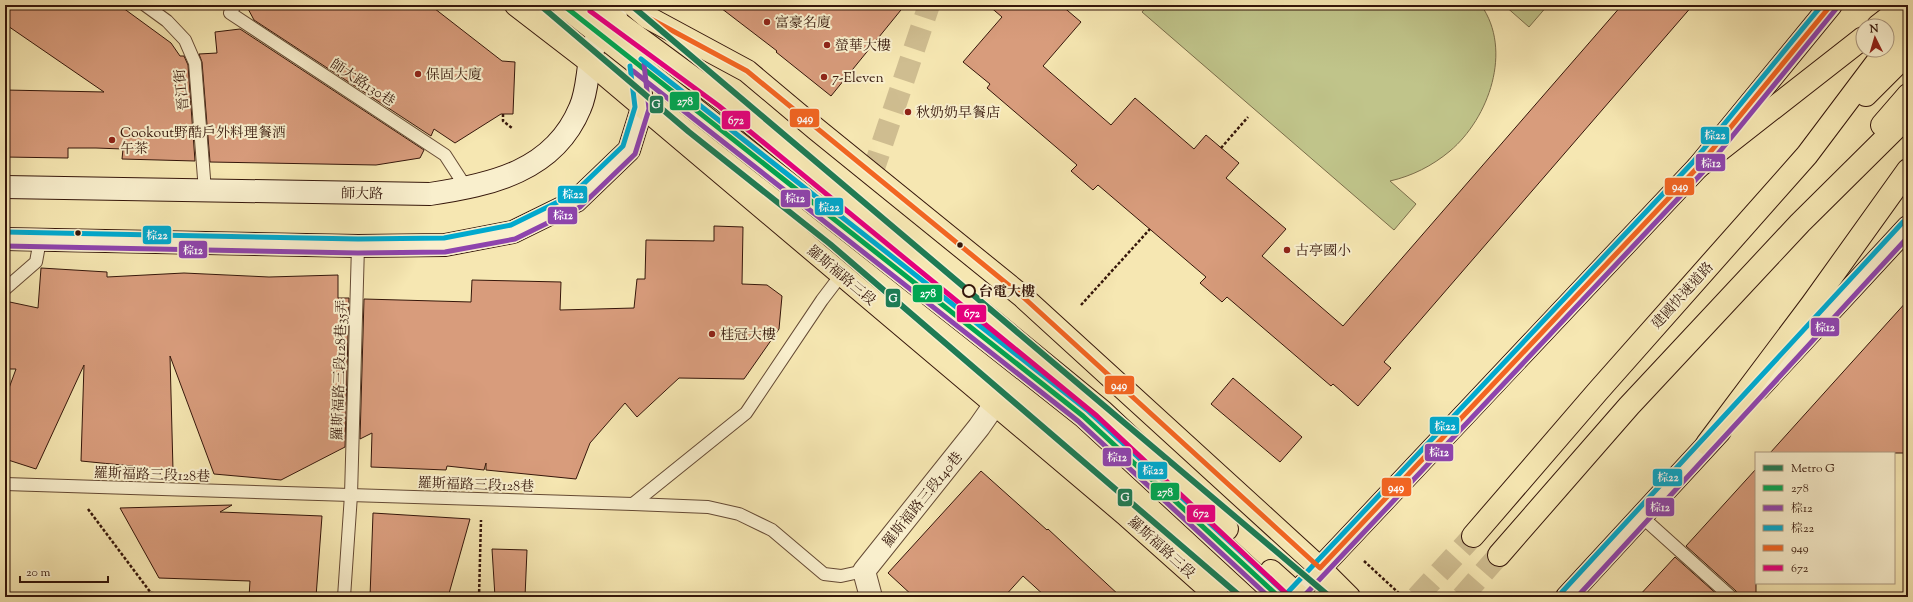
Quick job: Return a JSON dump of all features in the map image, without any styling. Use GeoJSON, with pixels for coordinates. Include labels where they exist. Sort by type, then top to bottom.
{"type":"FeatureCollection","features":[{"type":"Feature","properties":{"kind":"main road","name":"羅斯福路三段"},"geometry":{"type":"LineString","coordinates":[[516,5],[590,62],[642,108],[1125,514],[1218,597]]}},
{"type":"Feature","properties":{"kind":"main road"},"geometry":{"type":"LineString","coordinates":[[563,5],[1083,416],[1292,596]]}},
{"type":"Feature","properties":{"kind":"main road"},"geometry":{"type":"LineString","coordinates":[[633,5],[647,17],[747,71],[1022,296],[1320,568],[1349,597]]}},
{"type":"Feature","properties":{"kind":"main road"},"geometry":{"type":"LineString","coordinates":[[1888,18],[1905,5]]}},
{"type":"Feature","properties":{"kind":"main road"},"geometry":{"type":"LineString","coordinates":[[607,10],[723,100],[1102,411],[1292,596]]}},
{"type":"Feature","properties":{"kind":"main road","name":"建國快速道路"},"geometry":{"type":"LineString","coordinates":[[1895,37],[1908,20]]}},
{"type":"Feature","properties":{"kind":"main road"},"geometry":{"type":"LineString","coordinates":[[1698,167],[1855,44]]}},
{"type":"Feature","properties":{"kind":"main road"},"geometry":{"type":"LineString","coordinates":[[1807,155],[1908,53]]}},
{"type":"Feature","properties":{"kind":"main road","name":"建國快速道路"},"geometry":{"type":"LineString","coordinates":[[1473,536],[1598,391],[1807,155],[1879,58]]}},
{"type":"Feature","properties":{"kind":"main road"},"geometry":{"type":"LineString","coordinates":[[1499,555],[1629,406],[1800,222],[1908,95]]}},
{"type":"Feature","properties":{"kind":"main road"},"geometry":{"type":"LineString","coordinates":[[1800,222],[1908,116]]}},
{"type":"Feature","properties":{"kind":"main road"},"geometry":{"type":"LineString","coordinates":[[1707,444],[1812,304],[1908,170]]}},
{"type":"Feature","properties":{"kind":"street"},"geometry":{"type":"LineString","coordinates":[[1292,596],[1698,167],[1831,5]]}},
{"type":"Feature","properties":{"kind":"street","name":"師大路"},"geometry":{"type":"LineString","coordinates":[[5,187],[430,194],[467,189],[504,178],[537,163],[564,138],[581,107],[590,62],[607,10]]}},
{"type":"Feature","properties":{"kind":"street"},"geometry":{"type":"LineString","coordinates":[[5,239],[358,246],[444,245],[513,232],[576,201],[629,150],[642,108],[637,65],[634,55],[607,10]]}},
{"type":"Feature","properties":{"kind":"street"},"geometry":{"type":"LineString","coordinates":[[1567,597],[1908,227]]}},
{"type":"Feature","properties":{"kind":"street","name":"羅斯福路三段140巷"},"geometry":{"type":"LineString","coordinates":[[864,572],[979,427],[995,404]]}},
{"type":"Feature","properties":{"kind":"street"},"geometry":{"type":"LineString","coordinates":[[864,572],[871,597]]}},
{"type":"Feature","properties":{"kind":"lane","name":"晉江街"},"geometry":{"type":"LineString","coordinates":[[145,5],[167,21],[185,40],[195,63],[205,191]]}},
{"type":"Feature","properties":{"kind":"lane","name":"師大路130巷"},"geometry":{"type":"LineString","coordinates":[[233,9],[445,155],[467,189]]}},
{"type":"Feature","properties":{"kind":"lane"},"geometry":{"type":"LineString","coordinates":[[5,289],[36,262],[40,240]]}},
{"type":"Feature","properties":{"kind":"lane","name":"羅斯福路三段128巷35弄"},"geometry":{"type":"LineString","coordinates":[[344,597],[350,495],[358,246]]}},
{"type":"Feature","properties":{"kind":"lane"},"geometry":{"type":"LineString","coordinates":[[633,504],[746,413],[822,300],[841,275]]}},
{"type":"Feature","properties":{"kind":"lane","name":"羅斯福路三段128巷"},"geometry":{"type":"LineString","coordinates":[[5,484],[708,507],[739,514],[772,530],[824,574],[841,576],[864,572]]}},
{"type":"Feature","properties":{"kind":"lane"},"geometry":{"type":"LineString","coordinates":[[1641,516],[1731,597]]}},
{"type":"Feature","properties":{"kind":"path"},"geometry":{"type":"LineString","coordinates":[[503,114],[503,121],[512,128]]}},
{"type":"Feature","properties":{"kind":"path"},"geometry":{"type":"LineString","coordinates":[[1221,148],[1248,117]]}},
{"type":"Feature","properties":{"kind":"path"},"geometry":{"type":"LineString","coordinates":[[1081,305],[1150,229]]}},
{"type":"Feature","properties":{"kind":"path"},"geometry":{"type":"LineString","coordinates":[[71,486],[151,593],[178,595]]}},
{"type":"Feature","properties":{"kind":"path"},"geometry":{"type":"LineString","coordinates":[[479,597],[482,500]]}},
{"type":"Feature","properties":{"kind":"green space"},"geometry":{"type":"Polygon","coordinates":[[[1148,5],[1481,5],[1490,23],[1495,42],[1496,62],[1492,82],[1485,102],[1476,121],[1464,137],[1450,151],[1422,170],[1390,181],[1416,204],[1394,230],[1142,12],[1148,5]]]}},
{"type":"Feature","properties":{"kind":"green space"},"geometry":{"type":"Polygon","coordinates":[[[1504,5],[1548,5],[1529,27],[1504,5]]]}},
{"type":"Feature","properties":{"kind":"building"},"geometry":{"type":"Polygon","coordinates":[[[5,5],[119,5],[171,43],[180,56],[184,56],[188,65],[195,161],[122,159],[123,149],[96,148],[68,148],[68,158],[5,157],[5,90],[104,92],[5,24],[5,5]]]}},
{"type":"Feature","properties":{"kind":"building","name":"保固大廈"},"geometry":{"type":"Polygon","coordinates":[[[246,5],[430,5],[502,61],[515,62],[513,114],[501,114],[455,143],[434,129],[431,136],[254,20],[246,5]]]}},
{"type":"Feature","properties":{"kind":"building","name":"螢華大樓"},"geometry":{"type":"Polygon","coordinates":[[[717,5],[905,5],[831,96],[776,52],[777,51],[717,5]]]}},
{"type":"Feature","properties":{"kind":"building"},"geometry":{"type":"Polygon","coordinates":[[[988,5],[1061,5],[1081,22],[1043,66],[1111,125],[1135,98],[1194,149],[1206,135],[1239,163],[1226,178],[1286,229],[1262,256],[1343,326],[1622,5],[1693,5],[1384,362],[1391,368],[1358,406],[1333,384],[1331,386],[1227,297],[1222,302],[1200,283],[1206,277],[1098,185],[1093,190],[1071,171],[1077,165],[987,88],[990,84],[963,62],[1002,17],[988,5]]]}},
{"type":"Feature","properties":{"kind":"building"},"geometry":{"type":"Polygon","coordinates":[[[240,29],[424,150],[420,158],[376,165],[210,162],[202,62],[199,54],[217,53],[215,32],[240,29]]]}},
{"type":"Feature","properties":{"kind":"building"},"geometry":{"type":"Polygon","coordinates":[[[714,226],[743,227],[742,284],[767,285],[782,296],[779,329],[744,379],[679,378],[637,417],[625,403],[590,443],[576,479],[486,470],[486,463],[484,470],[447,466],[446,470],[371,467],[372,433],[360,439],[364,299],[471,302],[472,280],[561,282],[560,310],[634,308],[637,279],[645,279],[646,240],[714,241],[714,226]]]}},
{"type":"Feature","properties":{"kind":"building"},"geometry":{"type":"Polygon","coordinates":[[[41,268],[107,272],[107,277],[184,273],[269,277],[338,275],[338,298],[349,298],[345,447],[281,480],[214,474],[170,356],[173,470],[81,461],[84,365],[36,469],[5,459],[5,399],[16,369],[5,369],[5,301],[38,308],[41,268]]]}},
{"type":"Feature","properties":{"kind":"building"},"geometry":{"type":"Polygon","coordinates":[[[1908,300],[1908,453],[1771,452],[1908,300]]]}},
{"type":"Feature","properties":{"kind":"building"},"geometry":{"type":"Polygon","coordinates":[[[1233,378],[1302,437],[1280,462],[1211,404],[1233,378]]]}},
{"type":"Feature","properties":{"kind":"building"},"geometry":{"type":"Polygon","coordinates":[[[1755,470],[1756,597],[1738,597],[1736,591],[1686,546],[1755,470]]]}},
{"type":"Feature","properties":{"kind":"building"},"geometry":{"type":"Polygon","coordinates":[[[981,471],[1047,530],[1048,529],[1121,597],[1046,597],[1023,576],[1004,597],[914,597],[888,573],[981,471]]]}},
{"type":"Feature","properties":{"kind":"building"},"geometry":{"type":"Polygon","coordinates":[[[232,505],[220,512],[322,516],[316,597],[249,597],[250,581],[159,578],[120,508],[232,505]]]}},
{"type":"Feature","properties":{"kind":"building"},"geometry":{"type":"Polygon","coordinates":[[[373,513],[470,519],[448,597],[370,597],[373,513]]]}},
{"type":"Feature","properties":{"kind":"building"},"geometry":{"type":"Polygon","coordinates":[[[492,549],[527,550],[525,597],[495,597],[492,549]]]}},
{"type":"Feature","properties":{"kind":"building"},"geometry":{"type":"Polygon","coordinates":[[[1675,557],[1720,597],[1638,597],[1675,557]]]}},
{"type":"Feature","properties":{"kind":"tunnel"},"geometry":{"type":"LineString","coordinates":[[872,174],[929,5]]}},
{"type":"Feature","properties":{"kind":"tunnel"},"geometry":{"type":"LineString","coordinates":[[1417,597],[1473,536]]}},
{"type":"Feature","properties":{"kind":"tunnel"},"geometry":{"type":"LineString","coordinates":[[1462,597],[1499,555]]}},
{"type":"Feature","properties":{"kind":"metro line","name":"G"},"geometry":{"type":"LineString","coordinates":[[540,5],[689,132],[830,244],[1241,597]]}},
{"type":"Feature","properties":{"kind":"metro line","name":"G"},"geometry":{"type":"LineString","coordinates":[[631,5],[1330,597]]}},
{"type":"Feature","properties":{"kind":"transit line","name":"278"},"geometry":{"type":"LineString","coordinates":[[563,5],[1083,416],[1279,597]]}},
{"type":"Feature","properties":{"kind":"transit line","name":"949"},"geometry":{"type":"LineString","coordinates":[[633,5],[647,17],[747,71],[1022,296],[1320,568],[1698,167],[1831,5]]}},
{"type":"Feature","properties":{"kind":"transit line","name":"棕22"},"geometry":{"type":"LineString","coordinates":[[1288,592],[1693,162],[1822,5]]}},
{"type":"Feature","properties":{"kind":"transit line","name":"棕12"},"geometry":{"type":"LineString","coordinates":[[1303,597],[1703,172],[1836,9]]}},
{"type":"Feature","properties":{"kind":"transit line","name":"672"},"geometry":{"type":"LineString","coordinates":[[590,11],[719,106],[1097,416],[1290,597]]}},
{"type":"Feature","properties":{"kind":"transit line","name":"棕22"},"geometry":{"type":"LineString","coordinates":[[641,59],[1087,410],[1284,592]]}},
{"type":"Feature","properties":{"kind":"transit line","name":"棕12"},"geometry":{"type":"LineString","coordinates":[[5,246],[358,253],[445,252],[515,239],[580,207],[635,154],[649,109],[644,64]]}},
{"type":"Feature","properties":{"kind":"transit line","name":"棕22"},"geometry":{"type":"LineString","coordinates":[[5,232],[358,239],[444,238],[511,225],[572,195],[623,146],[635,107],[630,66]]}},
{"type":"Feature","properties":{"kind":"transit line","name":"棕12"},"geometry":{"type":"LineString","coordinates":[[633,71],[1078,421],[1269,597]]}},
{"type":"Feature","properties":{"kind":"transit line","name":"棕22"},"geometry":{"type":"LineString","coordinates":[[1562,592],[1903,222]]}},
{"type":"Feature","properties":{"kind":"transit line","name":"棕12"},"geometry":{"type":"LineString","coordinates":[[1577,597],[1908,237]]}},
{"type":"Feature","properties":{"kind":"place","name":"富豪名廈"},"geometry":{"type":"Point","coordinates":[767,22]}},
{"type":"Feature","properties":{"kind":"place","name":"螢華大樓"},"geometry":{"type":"Point","coordinates":[827,45]}},
{"type":"Feature","properties":{"kind":"place","name":"保固大廈"},"geometry":{"type":"Point","coordinates":[418,74]}},
{"type":"Feature","properties":{"kind":"place","name":"7-Eleven"},"geometry":{"type":"Point","coordinates":[824,77]}},
{"type":"Feature","properties":{"kind":"place","name":"秋奶奶早餐店"},"geometry":{"type":"Point","coordinates":[908,112]}},
{"type":"Feature","properties":{"kind":"place","name":"Cookout野酷戶外料理餐酒 午茶"},"geometry":{"type":"Point","coordinates":[112,140]}},
{"type":"Feature","properties":{"kind":"place","name":"古亭國小"},"geometry":{"type":"Point","coordinates":[1287,250]}},
{"type":"Feature","properties":{"kind":"place","name":"台電大樓"},"geometry":{"type":"Point","coordinates":[969,291]}},
{"type":"Feature","properties":{"kind":"place","name":"桂冠大樓"},"geometry":{"type":"Point","coordinates":[712,334]}}]}
